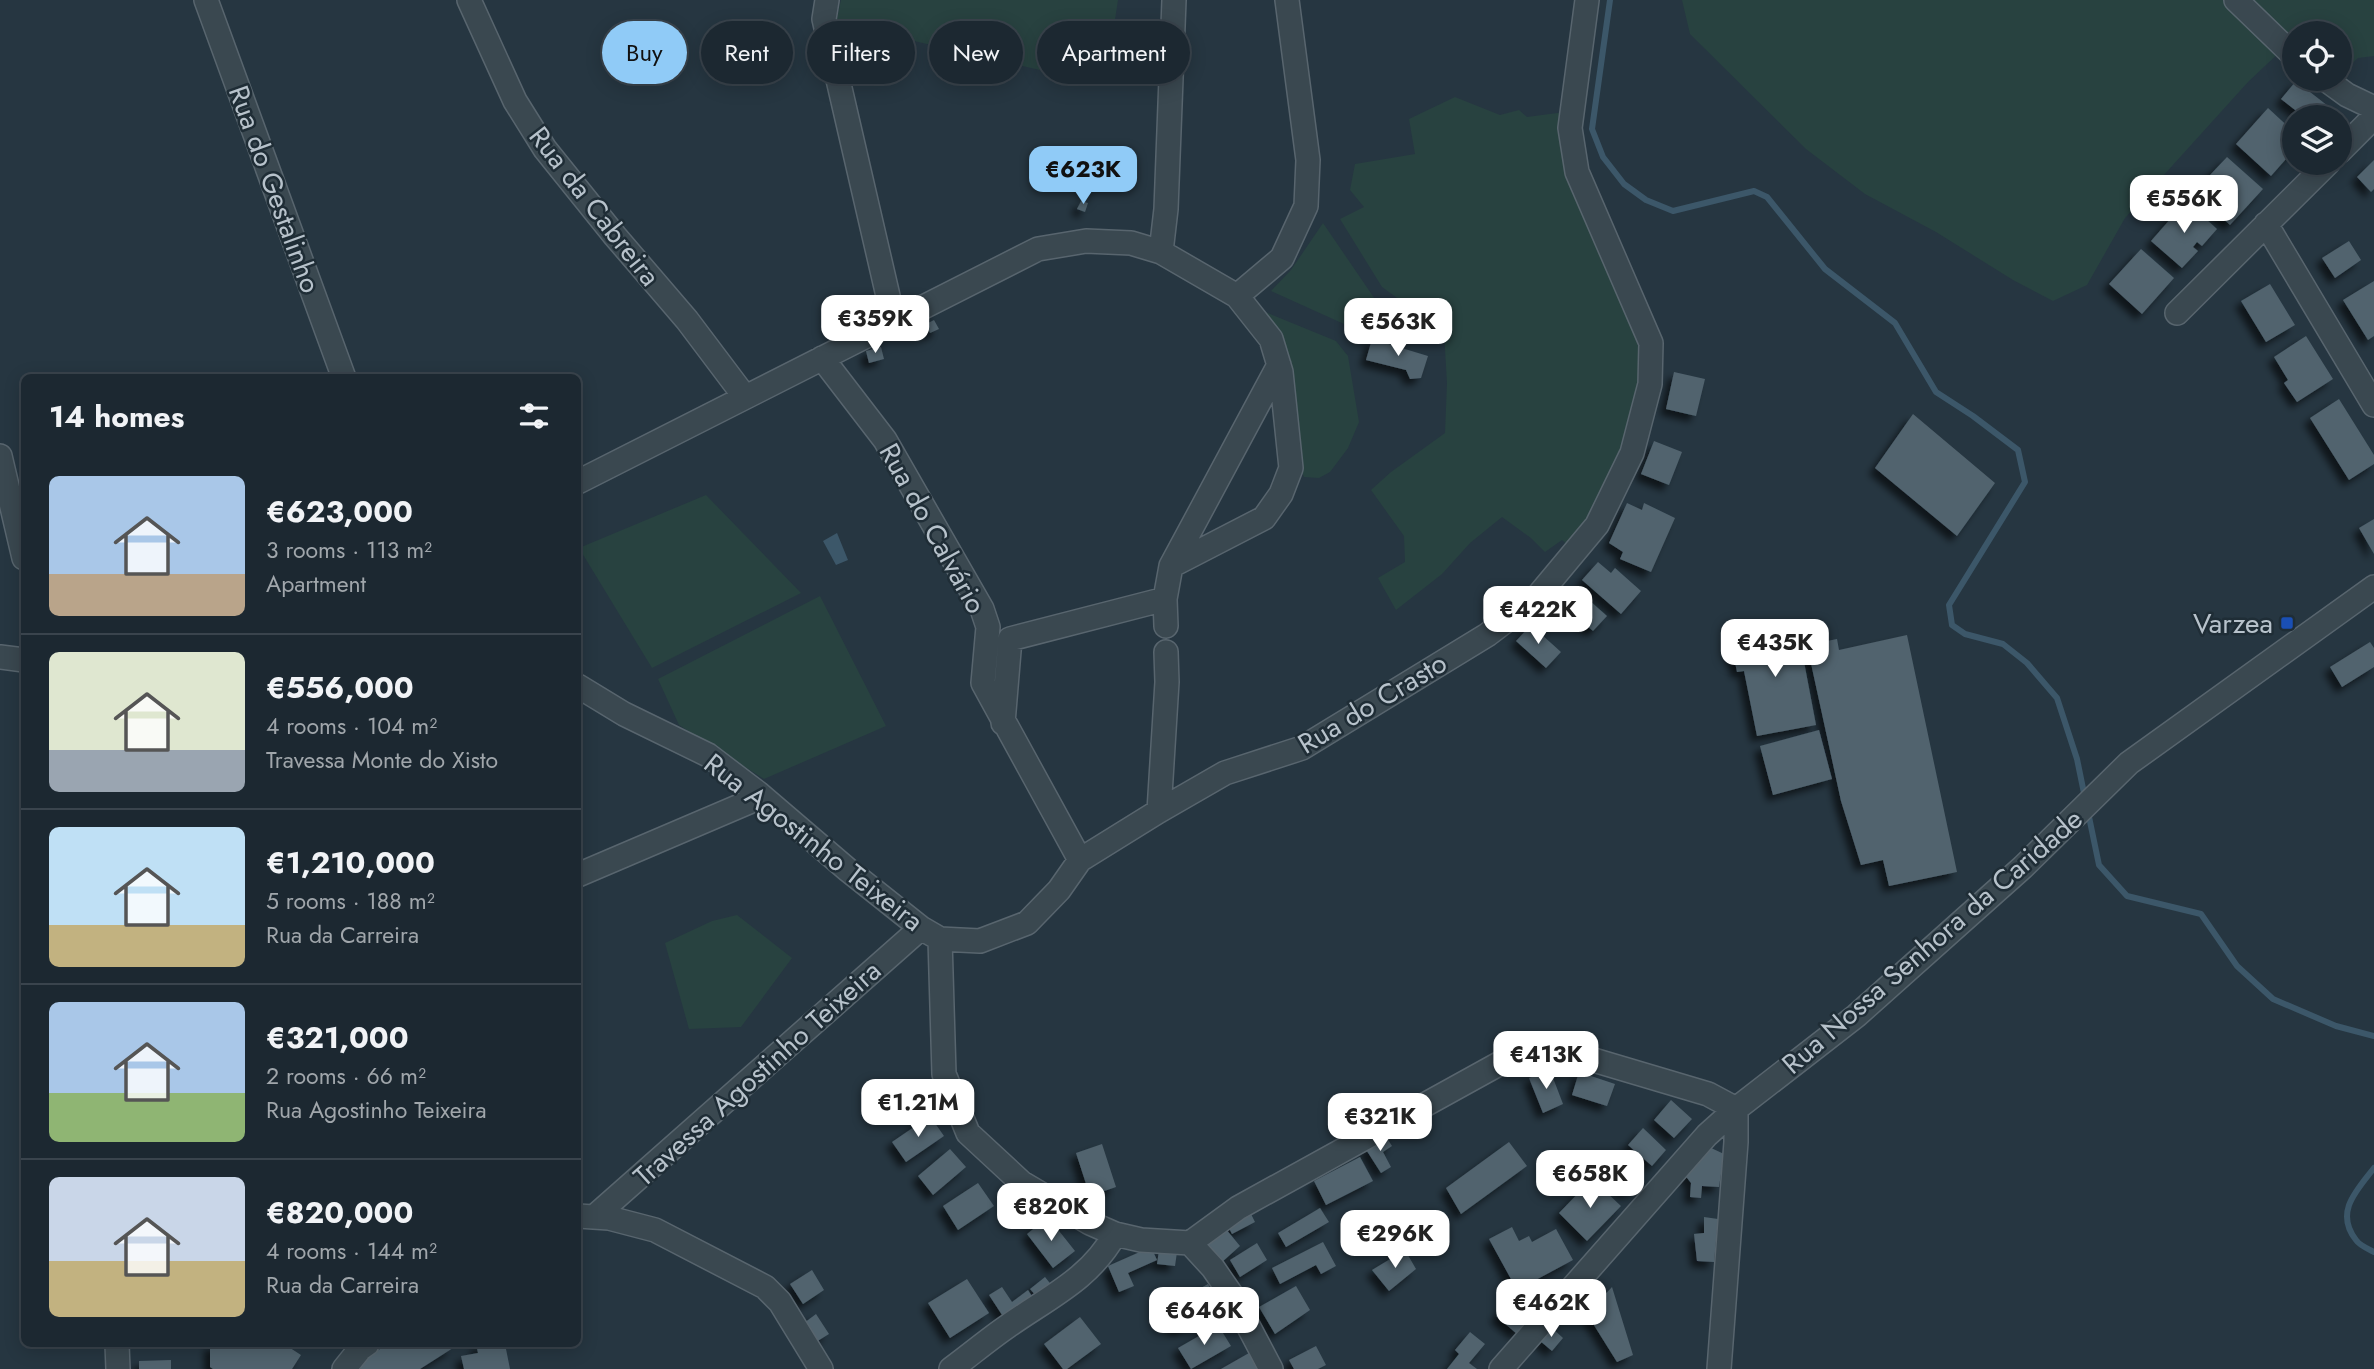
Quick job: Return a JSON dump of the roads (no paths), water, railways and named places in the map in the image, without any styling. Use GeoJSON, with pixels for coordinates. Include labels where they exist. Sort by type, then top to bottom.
{"type":"FeatureCollection","features":[{"type":"Feature","properties":{"kind":"street","name":"Rua do Gestalinho"},"geometry":{"type":"LineString","coordinates":[[206,0],[343,374]]}},
{"type":"Feature","properties":{"kind":"street","name":"Rua da Cabreira"},"geometry":{"type":"LineString","coordinates":[[469,0],[515,101],[545,149],[687,320],[745,397]]}},
{"type":"Feature","properties":{"kind":"street"},"geometry":{"type":"LineString","coordinates":[[827,0],[824,19],[894,322]]}},
{"type":"Feature","properties":{"kind":"street"},"geometry":{"type":"LineString","coordinates":[[1161,252],[1166,209],[1174,0]]}},
{"type":"Feature","properties":{"kind":"street"},"geometry":{"type":"LineString","coordinates":[[1237,296],[1282,258],[1306,206],[1308,160],[1287,0]]}},
{"type":"Feature","properties":{"kind":"street","name":"Rua do Crasto"},"geometry":{"type":"LineString","coordinates":[[930,934],[980,941],[1027,923],[1059,890],[1080,860],[1226,773],[1302,748],[1487,635],[1537,597],[1597,525],[1632,453],[1650,384],[1651,343],[1577,172],[1570,128],[1587,0]]}},
{"type":"Feature","properties":{"kind":"street"},"geometry":{"type":"LineString","coordinates":[[2236,0],[2282,44]]}},
{"type":"Feature","properties":{"kind":"street"},"geometry":{"type":"LineString","coordinates":[[2343,91],[2374,108]]}},
{"type":"Feature","properties":{"kind":"street"},"geometry":{"type":"LineString","coordinates":[[2352,139],[2374,117]]}},
{"type":"Feature","properties":{"kind":"street"},"geometry":{"type":"LineString","coordinates":[[2177,313],[2316,175]]}},
{"type":"Feature","properties":{"kind":"street"},"geometry":{"type":"LineString","coordinates":[[2266,224],[2374,405]]}},
{"type":"Feature","properties":{"kind":"street"},"geometry":{"type":"LineString","coordinates":[[581,480],[1038,249],[1086,241],[1131,243],[1161,252],[1237,296],[1271,338],[1279,365],[1292,468],[1281,494],[1264,518],[1171,566]]}},
{"type":"Feature","properties":{"kind":"street","name":"Rua do Calvário"},"geometry":{"type":"LineString","coordinates":[[822,358],[885,440],[982,609],[988,627],[983,683],[1080,860]]}},
{"type":"Feature","properties":{"kind":"street"},"geometry":{"type":"LineString","coordinates":[[1166,626],[1165,599],[1171,566],[1279,365]]}},
{"type":"Feature","properties":{"kind":"street"},"geometry":{"type":"LineString","coordinates":[[0,456],[21,545]]}},
{"type":"Feature","properties":{"kind":"street","name":"Rua Nossa Senhora da Caridade"},"geometry":{"type":"LineString","coordinates":[[1501,1369],[1707,1135],[1736,1109],[1856,1016],[2050,841],[2129,763],[2373,589]]}},
{"type":"Feature","properties":{"kind":"street"},"geometry":{"type":"LineString","coordinates":[[1003,723],[1010,639],[1165,599]]}},
{"type":"Feature","properties":{"kind":"street"},"geometry":{"type":"LineString","coordinates":[[1159,811],[1167,682],[1166,652]]}},
{"type":"Feature","properties":{"kind":"street"},"geometry":{"type":"LineString","coordinates":[[0,657],[21,660]]}},
{"type":"Feature","properties":{"kind":"street","name":"Rua Agostinho Teixeira"},"geometry":{"type":"LineString","coordinates":[[581,688],[624,714],[708,755],[930,934]]}},
{"type":"Feature","properties":{"kind":"street"},"geometry":{"type":"LineString","coordinates":[[581,874],[748,802],[758,793]]}},
{"type":"Feature","properties":{"kind":"street"},"geometry":{"type":"LineString","coordinates":[[930,934],[944,1074],[968,1133],[1022,1183],[1090,1223],[1115,1234],[1141,1240],[1189,1243],[1238,1208],[1506,1060],[1541,1053],[1580,1056],[1708,1094],[1736,1109],[1736,1142],[1719,1369]]}},
{"type":"Feature","properties":{"kind":"street","name":"Travessa Agostinho Teixeira"},"geometry":{"type":"LineString","coordinates":[[586,1217],[930,934]]}},
{"type":"Feature","properties":{"kind":"street"},"geometry":{"type":"LineString","coordinates":[[586,1217],[609,1218],[655,1230],[765,1287],[780,1302],[821,1369]]}},
{"type":"Feature","properties":{"kind":"street"},"geometry":{"type":"LineString","coordinates":[[951,1369],[1008,1326],[1067,1287],[1103,1255],[1115,1234]]}},
{"type":"Feature","properties":{"kind":"street"},"geometry":{"type":"LineString","coordinates":[[1189,1243],[1213,1268],[1233,1297],[1271,1369]]}},
{"type":"Feature","properties":{"kind":"street"},"geometry":{"type":"LineString","coordinates":[[344,1369],[363,1347]]}},
{"type":"Feature","properties":{"kind":"water"},"geometry":{"type":"Polygon","coordinates":[[[837,533],[848,560],[836,565],[823,541],[837,533]]]}},
{"type":"Feature","properties":{"kind":"waterway"},"geometry":{"type":"LineString","coordinates":[[1610,0],[1592,129],[1603,157],[1624,184],[1646,200],[1673,211],[1754,191],[1767,197],[1825,269],[1895,323],[1936,392],[2018,450],[2025,482],[1949,605],[1952,625],[1965,634],[2003,644],[2027,663],[2057,698],[2077,759],[2085,798]]}},
{"type":"Feature","properties":{"kind":"waterway"},"geometry":{"type":"LineString","coordinates":[[2088,812],[2099,865],[2127,896],[2201,914],[2237,966],[2273,999],[2336,1026],[2374,1036]]}},
{"type":"Feature","properties":{"kind":"waterway"},"geometry":{"type":"LineString","coordinates":[[2374,1168],[2350,1202],[2347,1220],[2357,1242],[2374,1252]]}},
{"type":"Feature","properties":{"kind":"place","name":"Varzea"},"geometry":{"type":"Point","coordinates":[2287,623]}}]}
